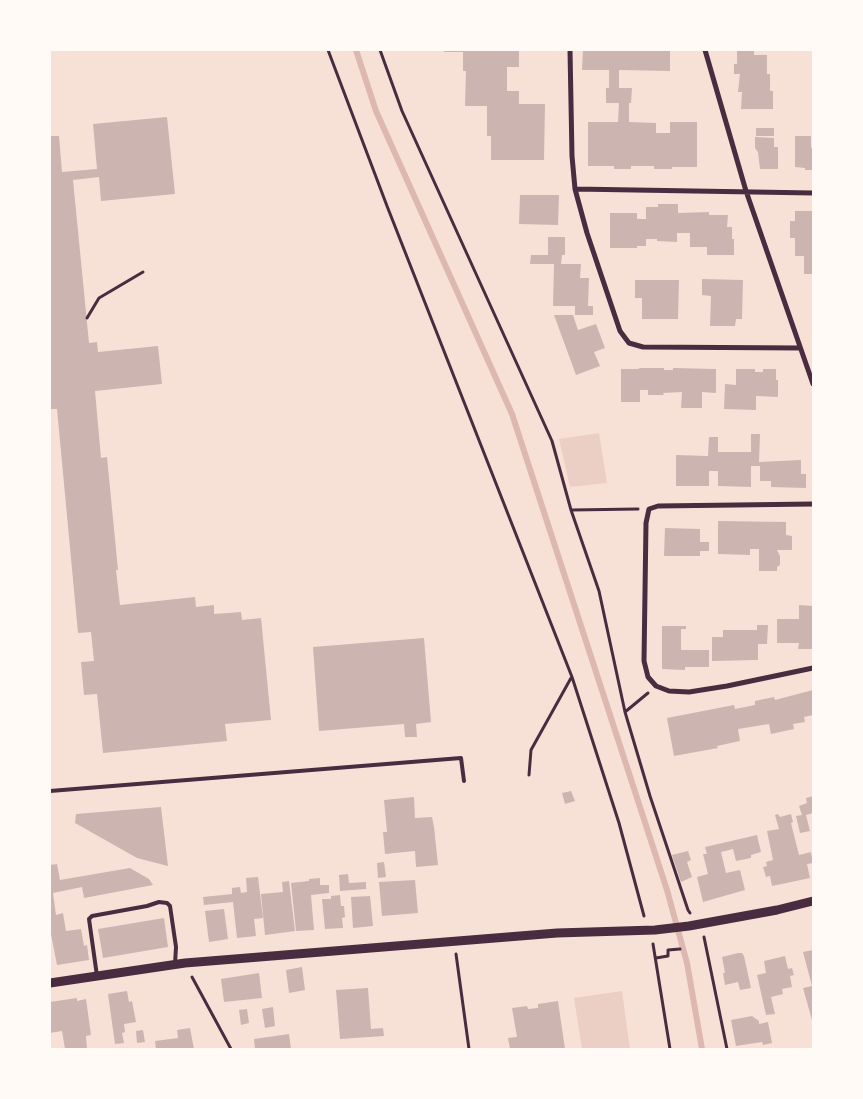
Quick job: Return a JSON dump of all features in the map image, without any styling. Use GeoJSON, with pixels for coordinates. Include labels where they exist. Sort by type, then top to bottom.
{"type":"FeatureCollection","features":[{"type":"Feature","properties":{"kind":"street"},"geometry":{"type":"LineString","coordinates":[[570,50],[572,156],[575,189],[620,331],[629,343],[642,347],[800,348]]}},
{"type":"Feature","properties":{"kind":"street"},"geometry":{"type":"LineString","coordinates":[[705,50],[746,191],[813,384]]}},
{"type":"Feature","properties":{"kind":"street"},"geometry":{"type":"LineString","coordinates":[[575,189],[813,193]]}},
{"type":"Feature","properties":{"kind":"street"},"geometry":{"type":"LineString","coordinates":[[813,504],[658,506],[649,509],[646,523],[644,661],[648,677],[656,686],[669,691],[689,692],[813,668]]}},
{"type":"Feature","properties":{"kind":"street"},"geometry":{"type":"LineString","coordinates":[[50,983],[180,964],[557,932],[651,930],[689,926],[777,910],[813,901]]}},
{"type":"Feature","properties":{"kind":"lane"},"geometry":{"type":"LineString","coordinates":[[50,791],[461,758],[464,781]]}},
{"type":"Feature","properties":{"kind":"lane"},"geometry":{"type":"LineString","coordinates":[[97,976],[89,919],[92,916],[159,902],[167,903],[170,906],[180,964]]}},
{"type":"Feature","properties":{"kind":"path"},"geometry":{"type":"LineString","coordinates":[[328,50],[387,206],[572,678],[651,930],[670,1049]]}},
{"type":"Feature","properties":{"kind":"path"},"geometry":{"type":"LineString","coordinates":[[380,50],[402,111],[552,441],[599,592],[625,712],[650,796],[688,910],[701,924],[727,1049]]}},
{"type":"Feature","properties":{"kind":"path"},"geometry":{"type":"LineString","coordinates":[[87,318],[99,298],[143,272]]}},
{"type":"Feature","properties":{"kind":"path"},"geometry":{"type":"LineString","coordinates":[[572,510],[649,509]]}},
{"type":"Feature","properties":{"kind":"path"},"geometry":{"type":"LineString","coordinates":[[529,775],[532,750],[572,678]]}},
{"type":"Feature","properties":{"kind":"path"},"geometry":{"type":"LineString","coordinates":[[625,712],[656,686]]}},
{"type":"Feature","properties":{"kind":"path"},"geometry":{"type":"LineString","coordinates":[[454,940],[470,1049]]}},
{"type":"Feature","properties":{"kind":"path"},"geometry":{"type":"LineString","coordinates":[[656,958],[668,956],[668,950],[680,949]]}},
{"type":"Feature","properties":{"kind":"path"},"geometry":{"type":"LineString","coordinates":[[180,964],[230,1049]]}},
{"type":"Feature","properties":{"kind":"shaded area"},"geometry":{"type":"Polygon","coordinates":[[[599,433],[607,483],[570,487],[559,439],[599,433]]]}},
{"type":"Feature","properties":{"kind":"shaded area"},"geometry":{"type":"Polygon","coordinates":[[[622,991],[630,1049],[582,1049],[574,998],[622,991]]]}},
{"type":"Feature","properties":{"kind":"building"},"geometry":{"type":"Polygon","coordinates":[[[444,50],[519,51],[519,67],[507,67],[507,91],[519,91],[519,104],[545,104],[544,160],[491,160],[491,136],[487,136],[487,106],[465,106],[466,71],[463,71],[463,52],[444,52],[444,50]]]}},
{"type":"Feature","properties":{"kind":"building"},"geometry":{"type":"Polygon","coordinates":[[[583,50],[670,50],[670,71],[619,70],[619,88],[632,88],[631,103],[629,103],[629,122],[656,123],[656,133],[670,133],[670,122],[697,122],[697,167],[654,169],[654,166],[631,166],[631,169],[614,169],[614,166],[588,166],[588,122],[618,122],[619,103],[606,103],[606,88],[609,88],[609,70],[582,70],[583,50]]]}},
{"type":"Feature","properties":{"kind":"building"},"geometry":{"type":"Polygon","coordinates":[[[737,50],[754,50],[754,55],[767,55],[767,74],[770,74],[770,91],[773,91],[773,109],[741,109],[742,92],[738,92],[740,74],[734,74],[734,64],[737,64],[737,50]]]}},
{"type":"Feature","properties":{"kind":"building"},"geometry":{"type":"Polygon","coordinates":[[[167,117],[175,194],[101,201],[99,177],[73,180],[89,343],[97,342],[98,352],[158,346],[162,384],[95,391],[101,458],[107,457],[120,605],[195,597],[196,607],[214,605],[214,614],[241,612],[242,620],[261,618],[271,720],[225,724],[227,741],[103,753],[97,694],[84,695],[81,662],[94,661],[91,632],[78,633],[57,409],[50,409],[50,136],[59,136],[62,172],[97,169],[93,124],[167,117]]]}},
{"type":"Feature","properties":{"kind":"building"},"geometry":{"type":"Polygon","coordinates":[[[756,128],[774,128],[774,136],[756,136],[756,128]]]}},
{"type":"Feature","properties":{"kind":"building"},"geometry":{"type":"Polygon","coordinates":[[[795,136],[811,136],[813,170],[795,167],[795,136]]]}},
{"type":"Feature","properties":{"kind":"building"},"geometry":{"type":"Polygon","coordinates":[[[755,137],[774,138],[774,147],[778,147],[778,169],[760,169],[758,152],[755,148],[755,137]]]}},
{"type":"Feature","properties":{"kind":"building"},"geometry":{"type":"Polygon","coordinates":[[[520,195],[559,195],[558,225],[519,224],[520,195]]]}},
{"type":"Feature","properties":{"kind":"building"},"geometry":{"type":"Polygon","coordinates":[[[658,204],[678,204],[678,213],[709,212],[709,215],[728,215],[727,227],[732,227],[734,255],[707,255],[707,247],[690,247],[690,233],[677,233],[677,242],[646,239],[646,246],[610,248],[610,213],[637,213],[637,219],[646,219],[646,207],[658,207],[658,204]]]}},
{"type":"Feature","properties":{"kind":"building"},"geometry":{"type":"Polygon","coordinates":[[[795,211],[813,211],[813,274],[804,274],[804,256],[795,256],[795,238],[790,238],[790,221],[795,221],[795,211]]]}},
{"type":"Feature","properties":{"kind":"building"},"geometry":{"type":"Polygon","coordinates":[[[548,237],[565,237],[565,255],[562,255],[561,264],[581,264],[580,278],[589,278],[588,306],[593,306],[593,315],[575,315],[575,306],[553,306],[554,264],[530,264],[531,255],[548,255],[548,237]]]}},
{"type":"Feature","properties":{"kind":"building"},"geometry":{"type":"Polygon","coordinates":[[[702,279],[743,280],[742,319],[736,319],[735,326],[710,326],[711,296],[702,295],[702,279]]]}},
{"type":"Feature","properties":{"kind":"building"},"geometry":{"type":"Polygon","coordinates":[[[635,280],[679,280],[678,319],[642,319],[642,298],[635,298],[635,280]]]}},
{"type":"Feature","properties":{"kind":"building"},"geometry":{"type":"Polygon","coordinates":[[[554,315],[573,315],[578,330],[596,324],[605,348],[594,352],[600,366],[576,375],[554,315]]]}},
{"type":"Feature","properties":{"kind":"building"},"geometry":{"type":"Polygon","coordinates":[[[664,368],[664,370],[673,370],[673,368],[716,369],[716,393],[702,392],[702,408],[681,408],[682,392],[648,395],[648,390],[640,390],[640,402],[621,402],[621,369],[664,368]]]}},
{"type":"Feature","properties":{"kind":"building"},"geometry":{"type":"Polygon","coordinates":[[[736,369],[755,369],[755,372],[763,372],[763,369],[776,369],[778,397],[756,396],[756,410],[724,409],[725,384],[736,385],[736,369]]]}},
{"type":"Feature","properties":{"kind":"building"},"geometry":{"type":"Polygon","coordinates":[[[751,434],[760,434],[759,462],[801,460],[801,474],[806,474],[806,488],[771,487],[771,481],[760,481],[760,466],[751,466],[751,487],[718,486],[718,471],[709,471],[709,486],[676,486],[676,455],[708,456],[709,437],[718,437],[718,452],[751,452],[751,434]]]}},
{"type":"Feature","properties":{"kind":"building"},"geometry":{"type":"Polygon","coordinates":[[[718,521],[786,522],[786,535],[792,536],[792,550],[777,550],[780,556],[780,565],[777,567],[777,571],[759,571],[759,549],[750,549],[750,555],[718,554],[718,521]]]}},
{"type":"Feature","properties":{"kind":"building"},"geometry":{"type":"Polygon","coordinates":[[[665,528],[700,529],[700,542],[709,542],[709,551],[700,551],[700,556],[664,556],[665,528]]]}},
{"type":"Feature","properties":{"kind":"building"},"geometry":{"type":"Polygon","coordinates":[[[799,605],[813,606],[813,648],[811,649],[798,649],[799,643],[777,643],[777,619],[799,619],[799,605]]]}},
{"type":"Feature","properties":{"kind":"building"},"geometry":{"type":"Polygon","coordinates":[[[757,625],[768,625],[767,644],[758,644],[758,660],[712,661],[712,637],[723,637],[723,630],[757,630],[757,625]]]}},
{"type":"Feature","properties":{"kind":"building"},"geometry":{"type":"Polygon","coordinates":[[[662,626],[686,626],[686,629],[681,629],[681,650],[709,650],[709,667],[685,667],[685,670],[662,669],[662,626]]]}},
{"type":"Feature","properties":{"kind":"building"},"geometry":{"type":"Polygon","coordinates":[[[424,638],[431,722],[416,724],[417,737],[405,737],[404,724],[319,731],[313,647],[424,638]]]}},
{"type":"Feature","properties":{"kind":"building"},"geometry":{"type":"Polygon","coordinates":[[[813,690],[813,715],[804,717],[805,722],[793,724],[794,729],[771,734],[769,724],[738,729],[740,741],[717,746],[718,748],[674,756],[667,718],[734,705],[735,709],[755,705],[755,701],[774,697],[775,700],[813,690]]]}},
{"type":"Feature","properties":{"kind":"building"},"geometry":{"type":"Polygon","coordinates":[[[571,791],[575,801],[565,804],[562,793],[571,791]]]}},
{"type":"Feature","properties":{"kind":"building"},"geometry":{"type":"Polygon","coordinates":[[[813,796],[813,813],[806,815],[810,831],[800,833],[796,816],[802,815],[799,806],[807,803],[806,798],[813,796]]]}},
{"type":"Feature","properties":{"kind":"building"},"geometry":{"type":"Polygon","coordinates":[[[414,797],[415,818],[432,817],[438,865],[416,867],[415,851],[385,854],[383,832],[387,832],[384,800],[414,797]]]}},
{"type":"Feature","properties":{"kind":"building"},"geometry":{"type":"Polygon","coordinates":[[[161,807],[168,866],[137,858],[75,823],[76,814],[161,807]]]}},
{"type":"Feature","properties":{"kind":"building"},"geometry":{"type":"Polygon","coordinates":[[[778,814],[780,817],[791,814],[793,822],[791,823],[799,855],[811,852],[813,863],[807,864],[810,878],[772,886],[770,876],[766,877],[763,867],[767,866],[766,862],[773,860],[767,831],[779,829],[775,815],[778,814]]]}},
{"type":"Feature","properties":{"kind":"building"},"geometry":{"type":"Polygon","coordinates":[[[757,835],[761,852],[751,855],[751,858],[736,861],[733,849],[721,852],[726,873],[740,870],[745,890],[703,902],[697,877],[708,874],[703,854],[707,854],[705,847],[757,835]]]}},
{"type":"Feature","properties":{"kind":"building"},"geometry":{"type":"Polygon","coordinates":[[[688,851],[691,860],[687,862],[692,877],[681,882],[672,855],[688,851]]]}},
{"type":"Feature","properties":{"kind":"building"},"geometry":{"type":"Polygon","coordinates":[[[384,862],[386,877],[378,878],[377,863],[384,862]]]}},
{"type":"Feature","properties":{"kind":"building"},"geometry":{"type":"Polygon","coordinates":[[[57,864],[60,880],[130,868],[149,879],[153,885],[84,898],[82,887],[53,893],[56,915],[63,913],[66,931],[81,929],[84,946],[87,945],[89,960],[57,965],[50,929],[50,865],[57,864]]]}},
{"type":"Feature","properties":{"kind":"building"},"geometry":{"type":"Polygon","coordinates":[[[348,874],[349,883],[366,882],[366,889],[340,891],[339,875],[348,874]]]}},
{"type":"Feature","properties":{"kind":"building"},"geometry":{"type":"Polygon","coordinates":[[[258,877],[263,918],[254,919],[256,936],[237,938],[233,902],[204,905],[203,897],[232,894],[232,888],[240,887],[241,893],[247,892],[246,878],[258,877]]]}},
{"type":"Feature","properties":{"kind":"building"},"geometry":{"type":"Polygon","coordinates":[[[320,878],[320,885],[329,885],[329,893],[311,895],[314,930],[296,931],[291,883],[320,878]]]}},
{"type":"Feature","properties":{"kind":"building"},"geometry":{"type":"Polygon","coordinates":[[[415,880],[418,913],[382,916],[379,882],[415,880]]]}},
{"type":"Feature","properties":{"kind":"building"},"geometry":{"type":"Polygon","coordinates":[[[289,881],[295,931],[265,935],[261,894],[283,892],[282,882],[289,881]]]}},
{"type":"Feature","properties":{"kind":"building"},"geometry":{"type":"Polygon","coordinates":[[[340,895],[345,917],[342,918],[343,928],[325,929],[322,899],[331,899],[331,896],[340,895]]]}},
{"type":"Feature","properties":{"kind":"building"},"geometry":{"type":"Polygon","coordinates":[[[370,896],[373,926],[353,928],[351,897],[370,896]]]}},
{"type":"Feature","properties":{"kind":"building"},"geometry":{"type":"Polygon","coordinates":[[[224,909],[228,939],[209,942],[205,911],[224,909]]]}},
{"type":"Feature","properties":{"kind":"building"},"geometry":{"type":"Polygon","coordinates":[[[164,918],[168,947],[103,958],[98,929],[164,918]]]}},
{"type":"Feature","properties":{"kind":"building"},"geometry":{"type":"Polygon","coordinates":[[[813,950],[812,1020],[803,988],[812,986],[803,952],[813,950]]]}},
{"type":"Feature","properties":{"kind":"building"},"geometry":{"type":"Polygon","coordinates":[[[742,953],[744,956],[751,988],[740,990],[738,982],[725,985],[722,957],[742,953]]]}},
{"type":"Feature","properties":{"kind":"building"},"geometry":{"type":"Polygon","coordinates":[[[785,956],[788,969],[792,968],[794,975],[790,976],[792,987],[782,989],[783,994],[771,997],[775,1014],[766,1015],[757,975],[766,973],[764,961],[785,956]]]}},
{"type":"Feature","properties":{"kind":"building"},"geometry":{"type":"Polygon","coordinates":[[[302,967],[305,990],[289,993],[286,970],[302,967]]]}},
{"type":"Feature","properties":{"kind":"building"},"geometry":{"type":"Polygon","coordinates":[[[259,973],[262,998],[224,1002],[221,979],[259,973]]]}},
{"type":"Feature","properties":{"kind":"building"},"geometry":{"type":"Polygon","coordinates":[[[368,988],[371,1029],[383,1028],[384,1036],[340,1039],[336,990],[368,988]]]}},
{"type":"Feature","properties":{"kind":"building"},"geometry":{"type":"Polygon","coordinates":[[[127,991],[129,1002],[132,1001],[136,1022],[124,1024],[125,1032],[122,1033],[124,1043],[115,1044],[108,994],[127,991]]]}},
{"type":"Feature","properties":{"kind":"building"},"geometry":{"type":"Polygon","coordinates":[[[77,998],[77,1001],[86,999],[91,1035],[86,1036],[87,1049],[65,1049],[62,1031],[50,1033],[50,1002],[77,998]]]}},
{"type":"Feature","properties":{"kind":"building"},"geometry":{"type":"Polygon","coordinates":[[[558,1001],[565,1049],[510,1049],[508,1038],[517,1037],[512,1008],[527,1006],[528,1009],[538,1008],[538,1004],[558,1001]]]}},
{"type":"Feature","properties":{"kind":"building"},"geometry":{"type":"Polygon","coordinates":[[[273,1007],[275,1026],[265,1028],[262,1009],[273,1007]]]}},
{"type":"Feature","properties":{"kind":"building"},"geometry":{"type":"Polygon","coordinates":[[[247,1009],[249,1023],[241,1025],[239,1010],[247,1009]]]}},
{"type":"Feature","properties":{"kind":"building"},"geometry":{"type":"Polygon","coordinates":[[[752,1016],[759,1021],[759,1024],[768,1022],[772,1043],[763,1045],[762,1042],[736,1046],[731,1020],[752,1016]]]}},
{"type":"Feature","properties":{"kind":"building"},"geometry":{"type":"Polygon","coordinates":[[[190,1028],[194,1049],[156,1049],[155,1041],[178,1038],[177,1030],[190,1028]]]}},
{"type":"Feature","properties":{"kind":"building"},"geometry":{"type":"Polygon","coordinates":[[[143,1030],[145,1042],[137,1043],[136,1031],[143,1030]]]}},
{"type":"Feature","properties":{"kind":"building"},"geometry":{"type":"Polygon","coordinates":[[[289,1034],[291,1049],[255,1049],[254,1039],[289,1034]]]}},
{"type":"Feature","properties":{"kind":"waterway"},"geometry":{"type":"LineString","coordinates":[[356,50],[376,111],[512,414],[667,890],[687,963],[702,1049]]}}]}
